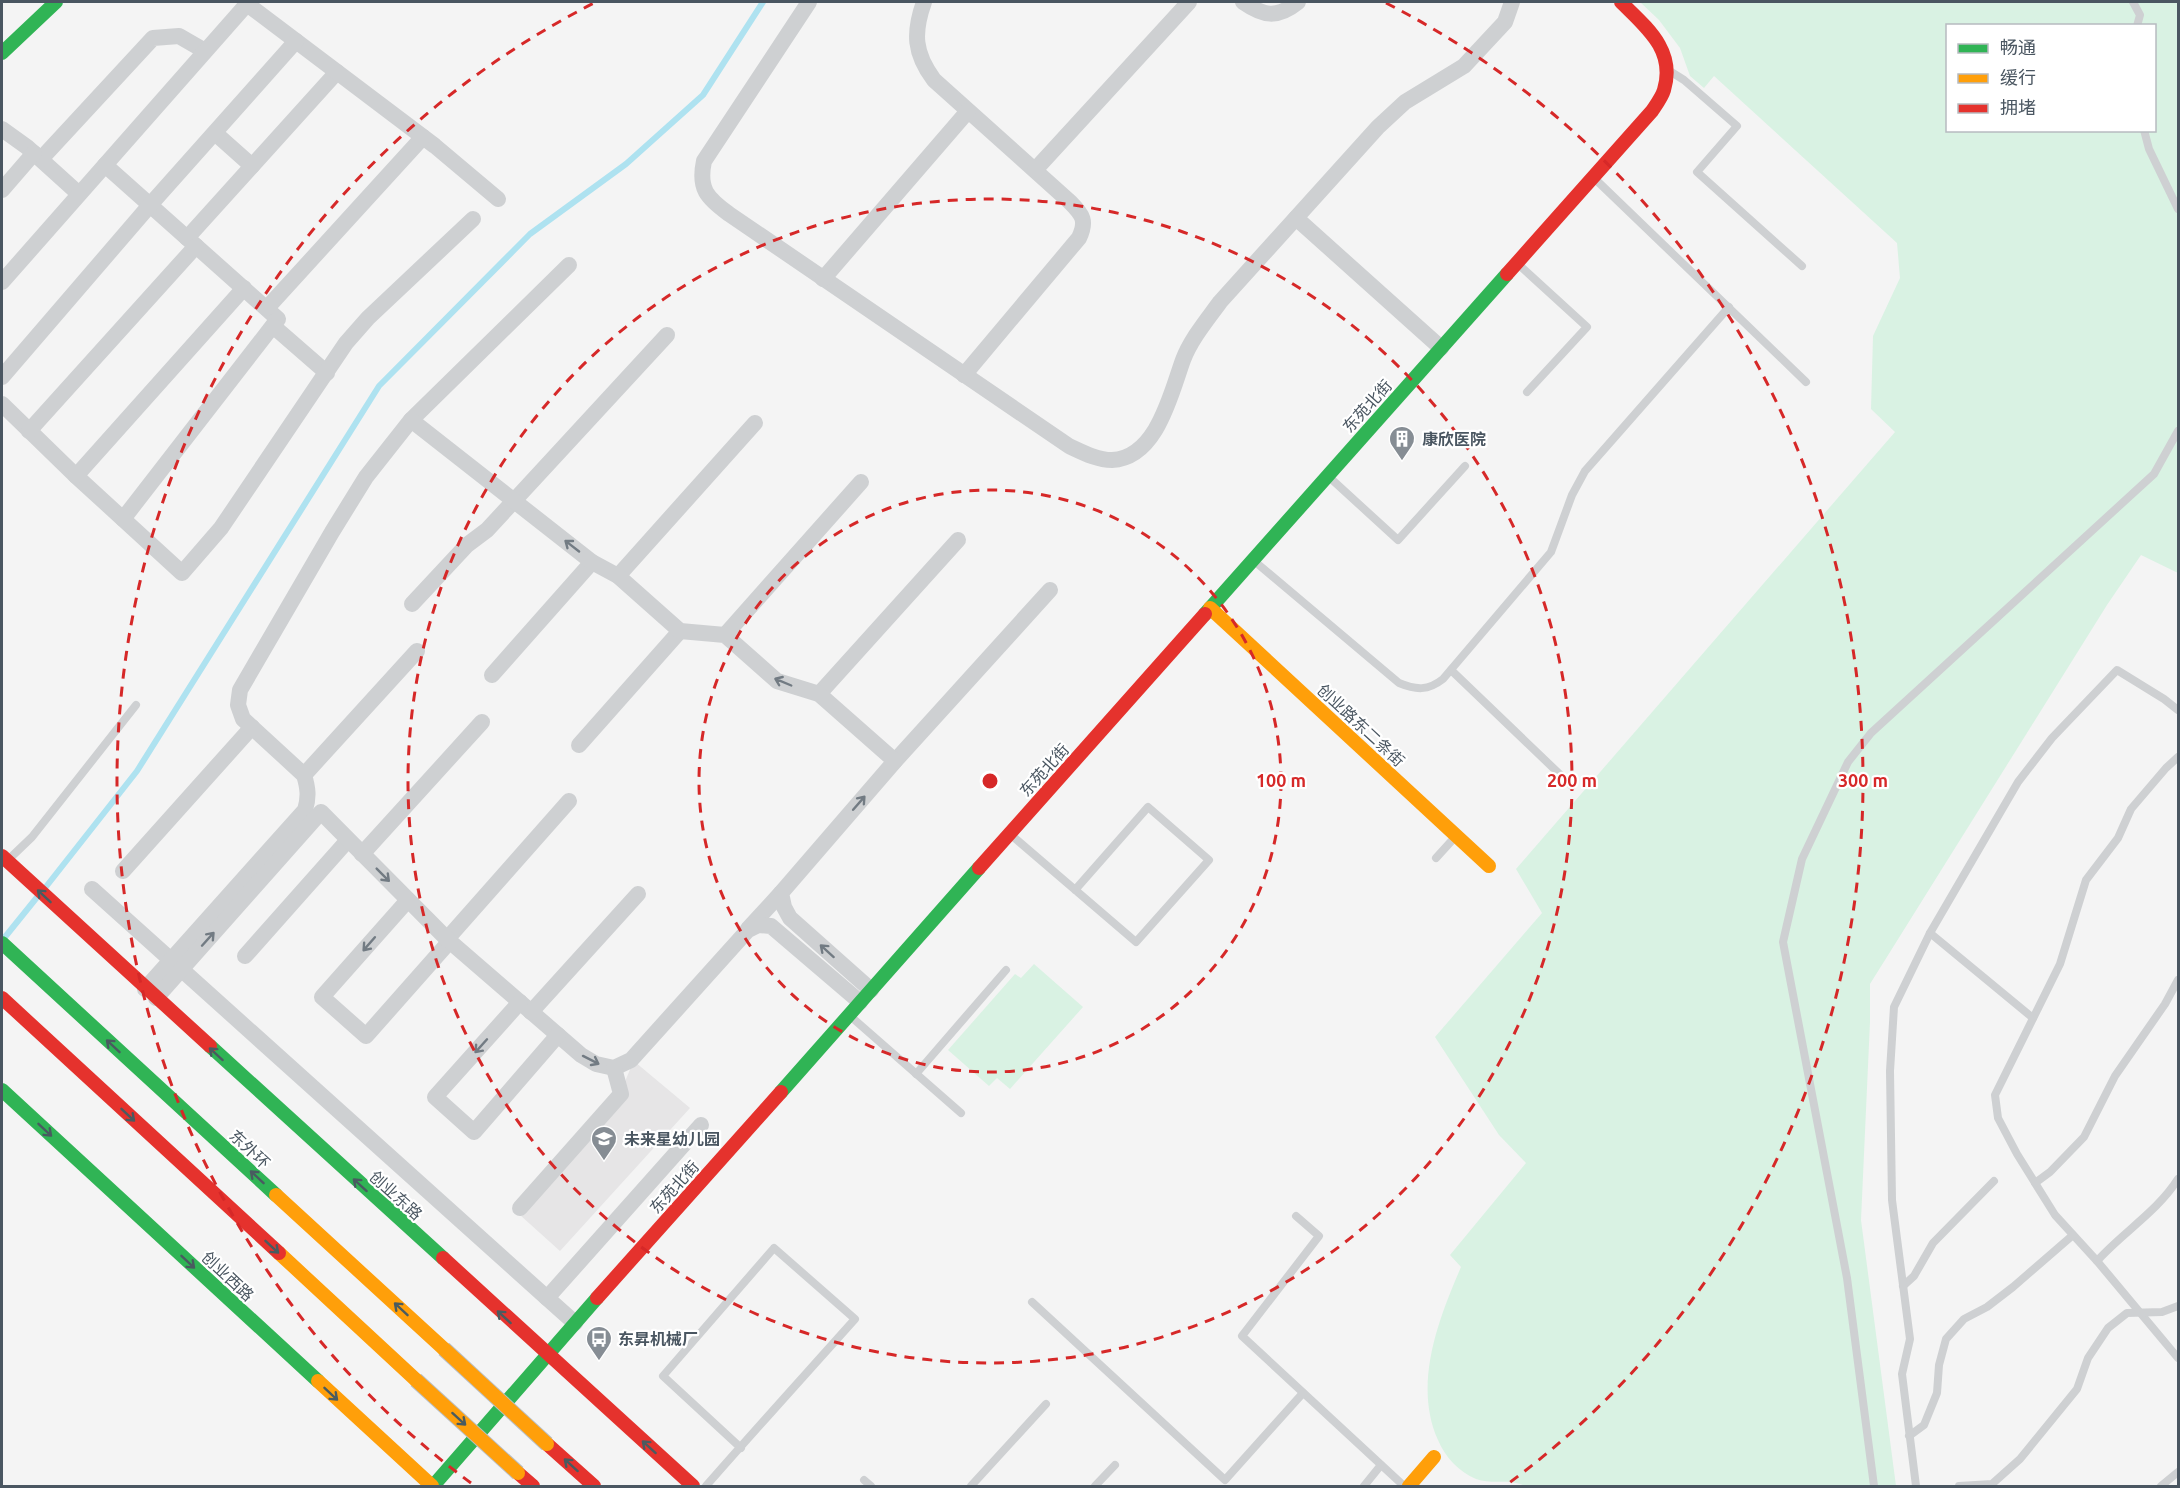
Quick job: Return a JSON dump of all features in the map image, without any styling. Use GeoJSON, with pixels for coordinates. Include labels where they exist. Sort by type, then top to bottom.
{"type":"FeatureCollection","features":[{"type":"Feature","properties":{"kind":"main road"},"geometry":{"type":"LineString","coordinates":[[2,53],[56,2]]}},
{"type":"Feature","properties":{"kind":"main road"},"geometry":{"type":"LineString","coordinates":[[1621,2],[1653,32],[1663,50],[1666,69]]}},
{"type":"Feature","properties":{"kind":"main road","name":"东苑北街"},"geometry":{"type":"LineString","coordinates":[[433,1486],[546,1355],[1652,111],[1664,91],[1666,69]]}},
{"type":"Feature","properties":{"kind":"main road","name":"创业路东二条街"},"geometry":{"type":"LineString","coordinates":[[1210,608],[1489,866]]}},
{"type":"Feature","properties":{"kind":"main road","name":"创业东路"},"geometry":{"type":"LineString","coordinates":[[6,860],[546,1355],[693,1486]]}},
{"type":"Feature","properties":{"kind":"main road","name":"东外环"},"geometry":{"type":"LineString","coordinates":[[2,943],[594,1486]]}},
{"type":"Feature","properties":{"kind":"main road"},"geometry":{"type":"LineString","coordinates":[[5,1001],[533,1486]]}},
{"type":"Feature","properties":{"kind":"main road","name":"创业西路"},"geometry":{"type":"LineString","coordinates":[[2,1090],[433,1486]]}},
{"type":"Feature","properties":{"kind":"main road"},"geometry":{"type":"LineString","coordinates":[[1409,1486],[1434,1457]]}},
{"type":"Feature","properties":{"kind":"street"},"geometry":{"type":"LineString","coordinates":[[809,2],[704,161],[700,178],[706,193],[716,204],[1069,446],[1082,453],[1113,460],[1131,455],[1148,440],[1171,398],[1184,358],[1220,302],[1378,127],[1405,102],[1464,66],[1486,44],[1505,22],[1512,2]]}},
{"type":"Feature","properties":{"kind":"street"},"geometry":{"type":"LineString","coordinates":[[924,2],[916,37],[924,66],[934,80],[1079,211],[1084,228],[1079,238],[964,375]]}},
{"type":"Feature","properties":{"kind":"street"},"geometry":{"type":"LineString","coordinates":[[1035,170],[1189,2]]}},
{"type":"Feature","properties":{"kind":"street"},"geometry":{"type":"LineString","coordinates":[[1243,2],[1259,13],[1268,14],[1284,12],[1298,2]]}},
{"type":"Feature","properties":{"kind":"street"},"geometry":{"type":"LineString","coordinates":[[2,282],[205,51],[233,7],[247,4],[423,136],[498,199]]}},
{"type":"Feature","properties":{"kind":"street"},"geometry":{"type":"LineString","coordinates":[[2,190],[153,38],[179,36],[205,51]]}},
{"type":"Feature","properties":{"kind":"street"},"geometry":{"type":"LineString","coordinates":[[2,377],[150,205],[296,41]]}},
{"type":"Feature","properties":{"kind":"street"},"geometry":{"type":"LineString","coordinates":[[29,431],[191,242],[252,166],[337,72]]}},
{"type":"Feature","properties":{"kind":"street"},"geometry":{"type":"LineString","coordinates":[[824,279],[969,111]]}},
{"type":"Feature","properties":{"kind":"street"},"geometry":{"type":"LineString","coordinates":[[2,129],[38,156],[79,194]]}},
{"type":"Feature","properties":{"kind":"street"},"geometry":{"type":"LineString","coordinates":[[215,132],[252,166]]}},
{"type":"Feature","properties":{"kind":"street"},"geometry":{"type":"LineString","coordinates":[[267,308],[423,136]]}},
{"type":"Feature","properties":{"kind":"street"},"geometry":{"type":"LineString","coordinates":[[105,165],[278,319],[123,519]]}},
{"type":"Feature","properties":{"kind":"street"},"geometry":{"type":"LineString","coordinates":[[1296,218],[1441,348]]}},
{"type":"Feature","properties":{"kind":"street"},"geometry":{"type":"LineString","coordinates":[[2,404],[76,476],[182,573],[221,528],[346,343],[368,318],[473,219]]}},
{"type":"Feature","properties":{"kind":"street"},"geometry":{"type":"LineString","coordinates":[[176,965],[305,810],[309,799],[304,775],[243,718],[238,705],[240,690],[366,477],[411,420],[569,265]]}},
{"type":"Feature","properties":{"kind":"street"},"geometry":{"type":"LineString","coordinates":[[76,476],[244,288]]}},
{"type":"Feature","properties":{"kind":"street"},"geometry":{"type":"LineString","coordinates":[[273,326],[327,373]]}},
{"type":"Feature","properties":{"kind":"street"},"geometry":{"type":"LineString","coordinates":[[412,604],[467,545],[487,530],[667,334]]}},
{"type":"Feature","properties":{"kind":"street"},"geometry":{"type":"LineString","coordinates":[[411,420],[592,562],[618,576],[680,631],[725,635],[777,681],[819,694],[895,761]]}},
{"type":"Feature","properties":{"kind":"street"},"geometry":{"type":"LineString","coordinates":[[618,576],[754,423]]}},
{"type":"Feature","properties":{"kind":"street"},"geometry":{"type":"LineString","coordinates":[[725,635],[861,482]]}},
{"type":"Feature","properties":{"kind":"street"},"geometry":{"type":"LineString","coordinates":[[819,694],[958,540]]}},
{"type":"Feature","properties":{"kind":"street"},"geometry":{"type":"LineString","coordinates":[[492,675],[592,562]]}},
{"type":"Feature","properties":{"kind":"street"},"geometry":{"type":"LineString","coordinates":[[309,799],[449,940],[558,1035],[589,1059],[614,1068],[631,1060],[782,893],[895,761],[1050,590]]}},
{"type":"Feature","properties":{"kind":"street"},"geometry":{"type":"LineString","coordinates":[[579,745],[680,631]]}},
{"type":"Feature","properties":{"kind":"street"},"geometry":{"type":"LineString","coordinates":[[304,775],[417,651]]}},
{"type":"Feature","properties":{"kind":"street"},"geometry":{"type":"LineString","coordinates":[[362,854],[482,722]]}},
{"type":"Feature","properties":{"kind":"street"},"geometry":{"type":"LineString","coordinates":[[123,871],[252,727]]}},
{"type":"Feature","properties":{"kind":"street"},"geometry":{"type":"LineString","coordinates":[[408,900],[322,997],[366,1036],[569,801]]}},
{"type":"Feature","properties":{"kind":"street"},"geometry":{"type":"LineString","coordinates":[[150,994],[321,812]]}},
{"type":"Feature","properties":{"kind":"street"},"geometry":{"type":"LineString","coordinates":[[244,956],[348,840]]}},
{"type":"Feature","properties":{"kind":"street"},"geometry":{"type":"LineString","coordinates":[[92,889],[575,1323]]}},
{"type":"Feature","properties":{"kind":"street"},"geometry":{"type":"LineString","coordinates":[[782,893],[784,907],[790,918],[860,1002]]}},
{"type":"Feature","properties":{"kind":"street"},"geometry":{"type":"LineString","coordinates":[[558,1035],[474,1132],[435,1097],[638,894]]}},
{"type":"Feature","properties":{"kind":"street"},"geometry":{"type":"LineString","coordinates":[[748,930],[758,925],[771,926],[860,1002]]}},
{"type":"Feature","properties":{"kind":"street"},"geometry":{"type":"LineString","coordinates":[[520,1208],[621,1094],[614,1068]]}},
{"type":"Feature","properties":{"kind":"street"},"geometry":{"type":"LineString","coordinates":[[547,1298],[701,1125]]}},
{"type":"Feature","properties":{"kind":"lane"},"geometry":{"type":"LineString","coordinates":[[2133,2],[2140,15],[2138,24]]}},
{"type":"Feature","properties":{"kind":"lane"},"geometry":{"type":"LineString","coordinates":[[1666,69],[1684,80],[1737,126],[1697,172],[1802,266]]}},
{"type":"Feature","properties":{"kind":"lane"},"geometry":{"type":"LineString","coordinates":[[2145,132],[2149,149],[2178,208]]}},
{"type":"Feature","properties":{"kind":"lane"},"geometry":{"type":"LineString","coordinates":[[1593,177],[1806,382]]}},
{"type":"Feature","properties":{"kind":"lane"},"geometry":{"type":"LineString","coordinates":[[1516,263],[1587,327],[1527,392]]}},
{"type":"Feature","properties":{"kind":"lane"},"geometry":{"type":"LineString","coordinates":[[1253,559],[1399,683],[1423,689],[1435,686],[1551,552],[1572,495],[1585,471],[1729,308]]}},
{"type":"Feature","properties":{"kind":"lane"},"geometry":{"type":"LineString","coordinates":[[1874,1486],[1847,1278],[1783,942],[1803,859],[1848,762],[1871,734],[2154,474],[2178,431]]}},
{"type":"Feature","properties":{"kind":"lane"},"geometry":{"type":"LineString","coordinates":[[1327,476],[1398,540],[1465,466]]}},
{"type":"Feature","properties":{"kind":"lane"},"geometry":{"type":"LineString","coordinates":[[1451,670],[1572,786]]}},
{"type":"Feature","properties":{"kind":"lane"},"geometry":{"type":"LineString","coordinates":[[1916,1486],[1902,1374],[1910,1339],[1892,1200],[1890,1071],[1894,1007],[1930,933],[2018,782],[2052,738],[2117,670],[2178,710]]}},
{"type":"Feature","properties":{"kind":"lane"},"geometry":{"type":"LineString","coordinates":[[6,860],[32,837],[135,705]]}},
{"type":"Feature","properties":{"kind":"lane"},"geometry":{"type":"LineString","coordinates":[[2178,757],[2131,809],[2118,838],[2086,880],[2060,964],[1995,1095],[1998,1118],[2055,1215],[2178,1358]]}},
{"type":"Feature","properties":{"kind":"lane"},"geometry":{"type":"LineString","coordinates":[[1010,834],[1075,890],[1136,942],[1209,860],[1148,807],[1075,890]]}},
{"type":"Feature","properties":{"kind":"lane"},"geometry":{"type":"LineString","coordinates":[[1436,858],[1456,836]]}},
{"type":"Feature","properties":{"kind":"lane"},"geometry":{"type":"LineString","coordinates":[[1930,933],[2033,1018]]}},
{"type":"Feature","properties":{"kind":"lane"},"geometry":{"type":"LineString","coordinates":[[916,1074],[1006,970]]}},
{"type":"Feature","properties":{"kind":"lane"},"geometry":{"type":"LineString","coordinates":[[2035,1183],[2050,1172],[2084,1137],[2115,1076],[2165,1004],[2178,980]]}},
{"type":"Feature","properties":{"kind":"lane"},"geometry":{"type":"LineString","coordinates":[[860,1002],[916,1074],[961,1113]]}},
{"type":"Feature","properties":{"kind":"lane"},"geometry":{"type":"LineString","coordinates":[[2097,1262],[2110,1246],[2139,1222],[2178,1179]]}},
{"type":"Feature","properties":{"kind":"lane"},"geometry":{"type":"LineString","coordinates":[[1903,1286],[1914,1276],[1933,1242],[1994,1181]]}},
{"type":"Feature","properties":{"kind":"lane"},"geometry":{"type":"LineString","coordinates":[[1296,1216],[1319,1236],[1242,1336],[1404,1486]]}},
{"type":"Feature","properties":{"kind":"lane"},"geometry":{"type":"LineString","coordinates":[[1909,1436],[1924,1425],[1937,1393],[1939,1365],[1946,1339],[1964,1319],[1987,1307],[2013,1287],[2073,1235]]}},
{"type":"Feature","properties":{"kind":"lane"},"geometry":{"type":"LineString","coordinates":[[706,1486],[741,1448],[855,1319],[774,1248],[663,1376],[741,1448]]}},
{"type":"Feature","properties":{"kind":"lane"},"geometry":{"type":"LineString","coordinates":[[1032,1302],[1225,1480],[1303,1393]]}},
{"type":"Feature","properties":{"kind":"lane"},"geometry":{"type":"LineString","coordinates":[[1959,1486],[1992,1484],[2020,1459],[2077,1389],[2088,1358],[2108,1328],[2127,1313],[2162,1312],[2178,1306]]}},
{"type":"Feature","properties":{"kind":"lane"},"geometry":{"type":"LineString","coordinates":[[971,1486],[1046,1404]]}},
{"type":"Feature","properties":{"kind":"lane"},"geometry":{"type":"LineString","coordinates":[[1095,1486],[1114,1465]]}},
{"type":"Feature","properties":{"kind":"lane"},"geometry":{"type":"LineString","coordinates":[[1364,1486],[1382,1465]]}},
{"type":"Feature","properties":{"kind":"lane"},"geometry":{"type":"LineString","coordinates":[[2161,1486],[2178,1472]]}},
{"type":"Feature","properties":{"kind":"lane"},"geometry":{"type":"LineString","coordinates":[[864,1480],[871,1486]]}},
{"type":"Feature","properties":{"kind":"shaded area","name":"未来星幼儿园"},"geometry":{"type":"Polygon","coordinates":[[[635,1062],[690,1108],[560,1251],[520,1215],[624,1084],[635,1062]]]}},
{"type":"Feature","properties":{"kind":"green space"},"geometry":{"type":"Polygon","coordinates":[[[1640,2],[2178,2],[2178,573],[2141,555],[2107,605],[1870,984],[1861,1220],[1896,1486],[1525,1486],[1513,1482],[1488,1482],[1476,1479],[1458,1468],[1441,1446],[1431,1419],[1428,1375],[1432,1353],[1444,1309],[1461,1267],[1450,1255],[1526,1163],[1499,1135],[1435,1037],[1542,913],[1516,869],[1895,432],[1871,409],[1873,336],[1900,278],[1897,243],[1714,76],[1704,88],[1690,76],[1680,48],[1659,20],[1640,2]]]}},
{"type":"Feature","properties":{"kind":"green space"},"geometry":{"type":"Polygon","coordinates":[[[1034,964],[1083,1007],[1010,1089],[997,1078],[989,1086],[948,1050],[1015,974],[1021,978],[1034,964]]]}},
{"type":"Feature","properties":{"kind":"waterway"},"geometry":{"type":"LineString","coordinates":[[45,888],[137,771],[379,386],[530,234],[626,164],[703,95],[763,2]]}},
{"type":"Feature","properties":{"kind":"waterway"},"geometry":{"type":"LineString","coordinates":[[5,937],[38,896]]}},
{"type":"Feature","properties":{"kind":"traffic: fast"},"geometry":{"type":"LineString","coordinates":[[2,53],[56,2]]}},
{"type":"Feature","properties":{"kind":"traffic: fast"},"geometry":{"type":"LineString","coordinates":[[1205,614],[1507,274]]}},
{"type":"Feature","properties":{"kind":"traffic: fast"},"geometry":{"type":"LineString","coordinates":[[781,1092],[979,868]]}},
{"type":"Feature","properties":{"kind":"traffic: fast"},"geometry":{"type":"LineString","coordinates":[[2,943],[276,1195]]}},
{"type":"Feature","properties":{"kind":"traffic: fast"},"geometry":{"type":"LineString","coordinates":[[210,1046],[443,1258]]}},
{"type":"Feature","properties":{"kind":"traffic: fast"},"geometry":{"type":"LineString","coordinates":[[2,1090],[318,1381]]}},
{"type":"Feature","properties":{"kind":"traffic: fast"},"geometry":{"type":"LineString","coordinates":[[433,1486],[597,1298]]}},
{"type":"Feature","properties":{"kind":"traffic: slow"},"geometry":{"type":"LineString","coordinates":[[1210,608],[1489,866]]}},
{"type":"Feature","properties":{"kind":"traffic: slow"},"geometry":{"type":"LineString","coordinates":[[276,1195],[444,1349]]}},
{"type":"Feature","properties":{"kind":"traffic: slow"},"geometry":{"type":"LineString","coordinates":[[279,1253],[416,1380]]}},
{"type":"Feature","properties":{"kind":"traffic: slow"},"geometry":{"type":"LineString","coordinates":[[444,1349],[547,1444]]}},
{"type":"Feature","properties":{"kind":"traffic: slow"},"geometry":{"type":"LineString","coordinates":[[416,1380],[518,1473]]}},
{"type":"Feature","properties":{"kind":"traffic: slow"},"geometry":{"type":"LineString","coordinates":[[318,1381],[432,1486]]}},
{"type":"Feature","properties":{"kind":"traffic: slow"},"geometry":{"type":"LineString","coordinates":[[1409,1486],[1434,1457]]}},
{"type":"Feature","properties":{"kind":"traffic: jam"},"geometry":{"type":"LineString","coordinates":[[1507,274],[1652,111],[1663,93],[1667,76],[1662,51],[1649,30],[1621,2]]}},
{"type":"Feature","properties":{"kind":"traffic: jam"},"geometry":{"type":"LineString","coordinates":[[979,868],[1205,614]]}},
{"type":"Feature","properties":{"kind":"traffic: jam"},"geometry":{"type":"LineString","coordinates":[[2,856],[210,1046]]}},
{"type":"Feature","properties":{"kind":"traffic: jam"},"geometry":{"type":"LineString","coordinates":[[2,998],[279,1253]]}},
{"type":"Feature","properties":{"kind":"traffic: jam"},"geometry":{"type":"LineString","coordinates":[[597,1298],[781,1092]]}},
{"type":"Feature","properties":{"kind":"traffic: jam"},"geometry":{"type":"LineString","coordinates":[[443,1258],[693,1486]]}},
{"type":"Feature","properties":{"kind":"traffic: jam"},"geometry":{"type":"LineString","coordinates":[[547,1444],[594,1486]]}},
{"type":"Feature","properties":{"kind":"traffic: jam"},"geometry":{"type":"LineString","coordinates":[[518,1473],[533,1486]]}},
{"type":"Feature","properties":{"kind":"place","name":"康欣医院"},"geometry":{"type":"Point","coordinates":[1402,462]}},
{"type":"Feature","properties":{"kind":"place","name":"未来星幼儿园"},"geometry":{"type":"Point","coordinates":[604,1162]}},
{"type":"Feature","properties":{"kind":"place","name":"东昇机械厂"},"geometry":{"type":"Point","coordinates":[599,1362]}}]}
